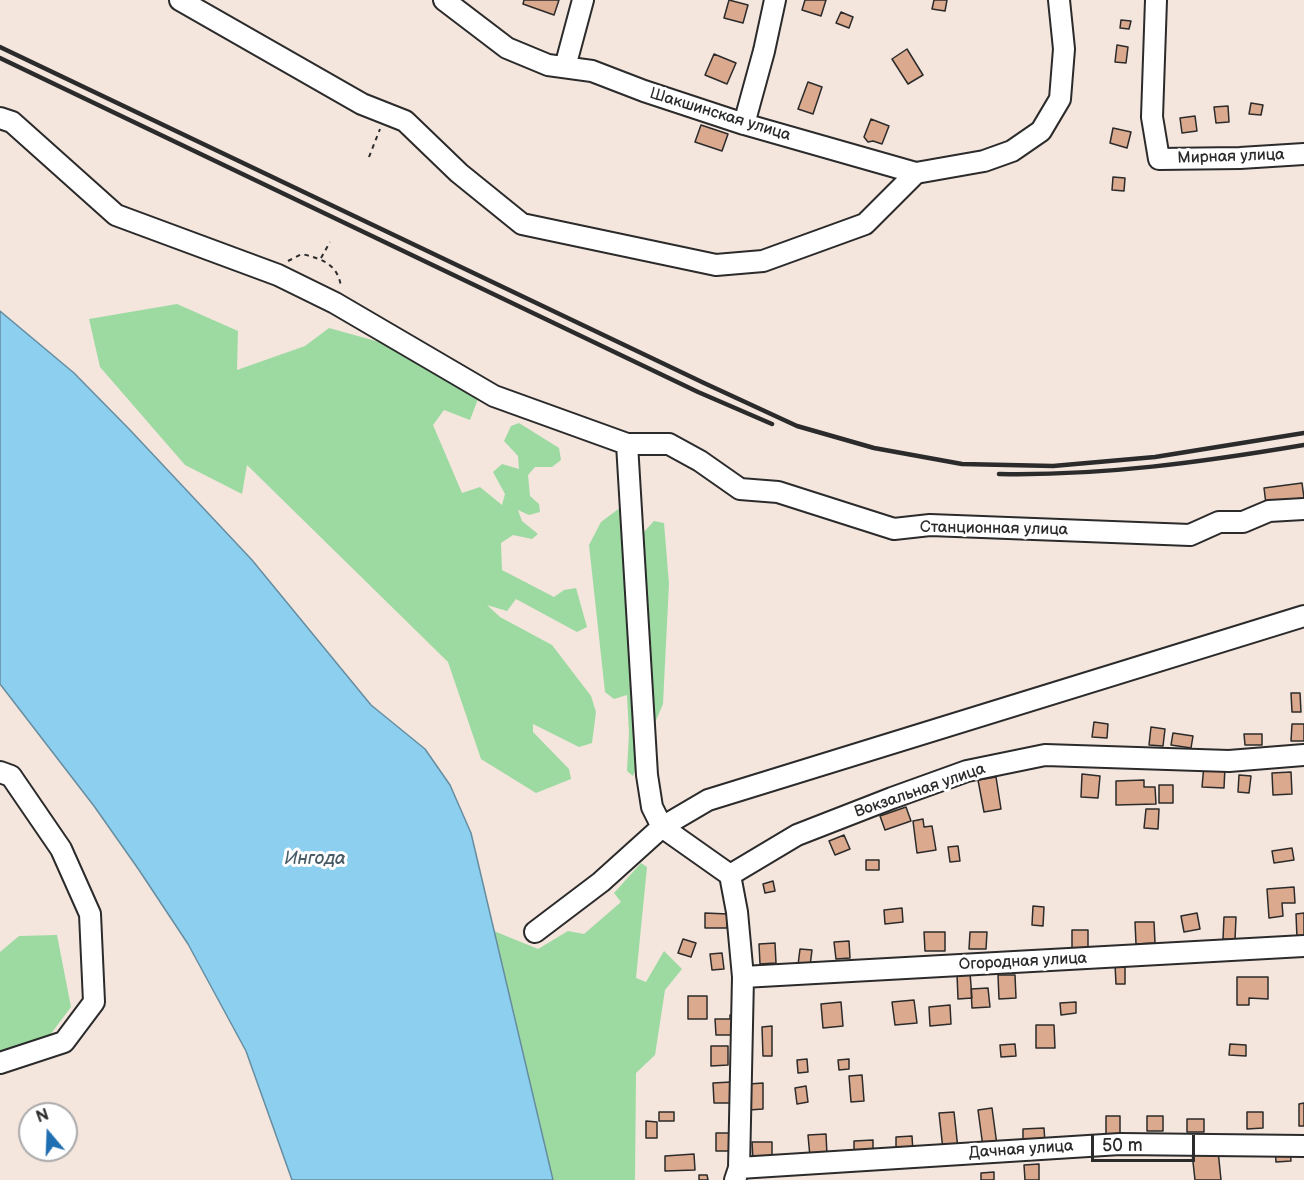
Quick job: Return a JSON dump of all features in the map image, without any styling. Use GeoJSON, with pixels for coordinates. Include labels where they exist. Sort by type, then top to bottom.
{"type":"FeatureCollection","features":[{"type":"Feature","properties":{"kind":"street"},"geometry":{"type":"LineString","coordinates":[[180,0],[362,104],[405,121],[459,172],[522,224],[716,265],[763,261],[865,224],[916,173]]}},
{"type":"Feature","properties":{"kind":"street","name":"Шакшинская улица"},"geometry":{"type":"LineString","coordinates":[[444,0],[507,48],[548,65],[592,71],[744,124],[916,173],[984,160],[1012,151],[1041,131],[1060,99],[1064,49],[1059,0]]}},
{"type":"Feature","properties":{"kind":"street"},"geometry":{"type":"LineString","coordinates":[[565,67],[583,0]]}},
{"type":"Feature","properties":{"kind":"street"},"geometry":{"type":"LineString","coordinates":[[744,124],[775,0]]}},
{"type":"Feature","properties":{"kind":"street","name":"Мирная улица"},"geometry":{"type":"LineString","coordinates":[[1156,0],[1152,117],[1158,159],[1240,158],[1304,154]]}},
{"type":"Feature","properties":{"kind":"street","name":"Станционная улица"},"geometry":{"type":"LineString","coordinates":[[0,118],[12,122],[116,215],[278,275],[343,308],[494,396],[627,444],[669,444],[700,461],[740,489],[778,492],[894,529],[930,525],[1190,535],[1219,522],[1243,522],[1269,511],[1304,509]]}},
{"type":"Feature","properties":{"kind":"street"},"geometry":{"type":"LineString","coordinates":[[627,444],[647,775],[652,807],[662,827],[730,875],[737,912],[743,977],[737,1174]]}},
{"type":"Feature","properties":{"kind":"street"},"geometry":{"type":"LineString","coordinates":[[535,932],[601,882],[662,827],[708,800],[1304,616]]}},
{"type":"Feature","properties":{"kind":"street","name":"Вокзальная улица"},"geometry":{"type":"LineString","coordinates":[[730,875],[797,836],[968,771],[1045,755],[1229,761],[1304,755]]}},
{"type":"Feature","properties":{"kind":"street"},"geometry":{"type":"LineString","coordinates":[[0,772],[11,776],[61,849],[90,914],[94,976],[94,1002],[64,1042],[0,1063]]}},
{"type":"Feature","properties":{"kind":"street","name":"Огородная улица"},"geometry":{"type":"LineString","coordinates":[[743,977],[1304,946]]}},
{"type":"Feature","properties":{"kind":"street","name":"Дачная улица"},"geometry":{"type":"LineString","coordinates":[[737,1174],[1120,1144],[1304,1146]]}},
{"type":"Feature","properties":{"kind":"path"},"geometry":{"type":"LineString","coordinates":[[369,157],[387,114]]}},
{"type":"Feature","properties":{"kind":"path"},"geometry":{"type":"LineString","coordinates":[[321,258],[330,242]]}},
{"type":"Feature","properties":{"kind":"path"},"geometry":{"type":"LineString","coordinates":[[278,275],[287,262],[302,254],[321,258],[330,263],[340,279],[343,308]]}},
{"type":"Feature","properties":{"kind":"green space"},"geometry":{"type":"Polygon","coordinates":[[[177,304],[238,331],[237,370],[305,346],[329,328],[383,343],[478,399],[470,420],[444,410],[433,425],[462,493],[480,487],[502,505],[505,494],[493,472],[502,464],[519,469],[518,456],[504,441],[511,426],[519,423],[559,448],[561,460],[552,467],[535,467],[528,475],[530,496],[539,504],[540,512],[529,515],[518,510],[522,521],[538,534],[532,539],[513,535],[501,543],[502,570],[554,597],[564,590],[576,588],[587,627],[577,632],[516,599],[507,611],[487,605],[500,617],[552,645],[591,696],[596,712],[592,743],[579,747],[533,724],[533,732],[569,769],[571,779],[536,793],[481,759],[448,662],[247,465],[242,494],[185,465],[100,367],[89,319],[177,304]]]}},
{"type":"Feature","properties":{"kind":"green space"},"geometry":{"type":"Polygon","coordinates":[[[621,507],[625,519],[638,761],[633,776],[627,771],[629,733],[627,695],[614,699],[605,692],[589,545],[601,522],[621,507]]]}},
{"type":"Feature","properties":{"kind":"green space"},"geometry":{"type":"Polygon","coordinates":[[[654,521],[664,523],[669,584],[663,704],[654,725],[650,701],[643,533],[654,521]]]}},
{"type":"Feature","properties":{"kind":"green space"},"geometry":{"type":"Polygon","coordinates":[[[641,863],[647,867],[636,978],[646,982],[664,951],[682,969],[665,990],[655,1055],[636,1073],[635,1180],[553,1180],[494,931],[538,949],[568,931],[584,934],[621,902],[614,893],[641,863]]]}},
{"type":"Feature","properties":{"kind":"green space"},"geometry":{"type":"Polygon","coordinates":[[[57,935],[71,1007],[44,1043],[0,1058],[0,952],[19,936],[57,935]]]}},
{"type":"Feature","properties":{"kind":"water","name":"Ингода"},"geometry":{"type":"Polygon","coordinates":[[[0,311],[74,373],[130,430],[252,560],[371,705],[425,749],[450,785],[471,833],[553,1180],[292,1180],[246,1051],[188,944],[94,806],[0,684],[0,311]]]}},
{"type":"Feature","properties":{"kind":"building"},"geometry":{"type":"Polygon","coordinates":[[[524,0],[559,0],[554,15],[523,4],[524,0]]]}},
{"type":"Feature","properties":{"kind":"building"},"geometry":{"type":"Polygon","coordinates":[[[729,0],[748,5],[743,23],[724,18],[729,0]]]}},
{"type":"Feature","properties":{"kind":"building"},"geometry":{"type":"Polygon","coordinates":[[[805,0],[826,0],[821,16],[802,10],[805,0]]]}},
{"type":"Feature","properties":{"kind":"building"},"geometry":{"type":"Polygon","coordinates":[[[934,0],[947,0],[945,11],[932,9],[934,0]]]}},
{"type":"Feature","properties":{"kind":"building"},"geometry":{"type":"Polygon","coordinates":[[[841,12],[853,17],[849,28],[836,23],[841,12]]]}},
{"type":"Feature","properties":{"kind":"building"},"geometry":{"type":"Polygon","coordinates":[[[1121,20],[1131,21],[1129,29],[1120,28],[1121,20]]]}},
{"type":"Feature","properties":{"kind":"building"},"geometry":{"type":"Polygon","coordinates":[[[1117,45],[1128,47],[1126,63],[1115,62],[1117,45]]]}},
{"type":"Feature","properties":{"kind":"building"},"geometry":{"type":"Polygon","coordinates":[[[907,49],[923,75],[908,84],[892,59],[907,49]]]}},
{"type":"Feature","properties":{"kind":"building"},"geometry":{"type":"Polygon","coordinates":[[[714,54],[736,63],[727,84],[705,75],[714,54]]]}},
{"type":"Feature","properties":{"kind":"building"},"geometry":{"type":"Polygon","coordinates":[[[808,82],[822,87],[813,114],[798,109],[808,82]]]}},
{"type":"Feature","properties":{"kind":"building"},"geometry":{"type":"Polygon","coordinates":[[[1251,103],[1263,105],[1261,115],[1249,114],[1251,103]]]}},
{"type":"Feature","properties":{"kind":"building"},"geometry":{"type":"Polygon","coordinates":[[[1228,106],[1229,122],[1216,123],[1214,107],[1228,106]]]}},
{"type":"Feature","properties":{"kind":"building"},"geometry":{"type":"Polygon","coordinates":[[[1195,116],[1197,131],[1182,133],[1180,118],[1195,116]]]}},
{"type":"Feature","properties":{"kind":"building"},"geometry":{"type":"Polygon","coordinates":[[[871,119],[889,126],[882,144],[868,142],[864,137],[871,119]]]}},
{"type":"Feature","properties":{"kind":"building"},"geometry":{"type":"Polygon","coordinates":[[[701,125],[728,134],[722,151],[695,142],[701,125]]]}},
{"type":"Feature","properties":{"kind":"building"},"geometry":{"type":"Polygon","coordinates":[[[1113,128],[1131,132],[1127,148],[1110,143],[1113,128]]]}},
{"type":"Feature","properties":{"kind":"building"},"geometry":{"type":"Polygon","coordinates":[[[1113,177],[1125,178],[1124,191],[1112,190],[1113,177]]]}},
{"type":"Feature","properties":{"kind":"building"},"geometry":{"type":"Polygon","coordinates":[[[1302,483],[1304,498],[1295,499],[1296,505],[1266,504],[1264,488],[1302,483]]]}},
{"type":"Feature","properties":{"kind":"building"},"geometry":{"type":"Polygon","coordinates":[[[1291,693],[1300,693],[1301,712],[1292,712],[1291,693]]]}},
{"type":"Feature","properties":{"kind":"building"},"geometry":{"type":"Polygon","coordinates":[[[1094,722],[1108,724],[1107,738],[1092,737],[1094,722]]]}},
{"type":"Feature","properties":{"kind":"building"},"geometry":{"type":"Polygon","coordinates":[[[1292,724],[1304,724],[1304,741],[1291,741],[1292,724]]]}},
{"type":"Feature","properties":{"kind":"building"},"geometry":{"type":"Polygon","coordinates":[[[1151,727],[1165,729],[1163,746],[1149,745],[1151,727]]]}},
{"type":"Feature","properties":{"kind":"building"},"geometry":{"type":"Polygon","coordinates":[[[1173,733],[1193,736],[1191,748],[1171,745],[1173,733]]]}},
{"type":"Feature","properties":{"kind":"building"},"geometry":{"type":"Polygon","coordinates":[[[1244,734],[1262,734],[1262,745],[1245,745],[1244,734]]]}},
{"type":"Feature","properties":{"kind":"building"},"geometry":{"type":"Polygon","coordinates":[[[1204,765],[1225,767],[1224,788],[1202,787],[1204,765]]]}},
{"type":"Feature","properties":{"kind":"building"},"geometry":{"type":"Polygon","coordinates":[[[1291,772],[1292,794],[1273,795],[1272,773],[1291,772]]]}},
{"type":"Feature","properties":{"kind":"building"},"geometry":{"type":"Polygon","coordinates":[[[1082,774],[1100,776],[1098,798],[1081,797],[1082,774]]]}},
{"type":"Feature","properties":{"kind":"building"},"geometry":{"type":"Polygon","coordinates":[[[1239,775],[1251,776],[1249,793],[1238,792],[1239,775]]]}},
{"type":"Feature","properties":{"kind":"building"},"geometry":{"type":"Polygon","coordinates":[[[996,777],[1001,809],[984,812],[978,780],[996,777]]]}},
{"type":"Feature","properties":{"kind":"building"},"geometry":{"type":"Polygon","coordinates":[[[1144,780],[1144,787],[1155,787],[1156,804],[1116,805],[1116,781],[1144,780]]]}},
{"type":"Feature","properties":{"kind":"building"},"geometry":{"type":"Polygon","coordinates":[[[1159,785],[1173,785],[1173,803],[1159,803],[1159,785]]]}},
{"type":"Feature","properties":{"kind":"building"},"geometry":{"type":"Polygon","coordinates":[[[906,807],[911,821],[885,830],[880,816],[906,807]]]}},
{"type":"Feature","properties":{"kind":"building"},"geometry":{"type":"Polygon","coordinates":[[[1146,809],[1159,809],[1158,829],[1144,828],[1146,809]]]}},
{"type":"Feature","properties":{"kind":"building"},"geometry":{"type":"Polygon","coordinates":[[[923,819],[924,827],[932,826],[936,850],[917,853],[913,821],[923,819]]]}},
{"type":"Feature","properties":{"kind":"building"},"geometry":{"type":"Polygon","coordinates":[[[844,835],[850,849],[835,855],[829,841],[844,835]]]}},
{"type":"Feature","properties":{"kind":"building"},"geometry":{"type":"Polygon","coordinates":[[[958,846],[960,861],[950,862],[948,847],[958,846]]]}},
{"type":"Feature","properties":{"kind":"building"},"geometry":{"type":"Polygon","coordinates":[[[1292,848],[1294,860],[1274,863],[1272,851],[1292,848]]]}},
{"type":"Feature","properties":{"kind":"building"},"geometry":{"type":"Polygon","coordinates":[[[866,860],[879,860],[879,870],[866,870],[866,860]]]}},
{"type":"Feature","properties":{"kind":"building"},"geometry":{"type":"Polygon","coordinates":[[[773,881],[775,891],[765,893],[763,884],[773,881]]]}},
{"type":"Feature","properties":{"kind":"building"},"geometry":{"type":"Polygon","coordinates":[[[1294,887],[1295,903],[1282,903],[1283,916],[1269,918],[1267,889],[1294,887]]]}},
{"type":"Feature","properties":{"kind":"building"},"geometry":{"type":"Polygon","coordinates":[[[1033,906],[1044,907],[1043,926],[1032,925],[1033,906]]]}},
{"type":"Feature","properties":{"kind":"building"},"geometry":{"type":"Polygon","coordinates":[[[902,908],[903,922],[885,924],[884,910],[902,908]]]}},
{"type":"Feature","properties":{"kind":"building"},"geometry":{"type":"Polygon","coordinates":[[[705,913],[728,914],[727,928],[705,928],[705,913]]]}},
{"type":"Feature","properties":{"kind":"building"},"geometry":{"type":"Polygon","coordinates":[[[1197,913],[1200,929],[1184,932],[1181,916],[1197,913]]]}},
{"type":"Feature","properties":{"kind":"building"},"geometry":{"type":"Polygon","coordinates":[[[1304,913],[1304,938],[1297,938],[1296,914],[1304,913]]]}},
{"type":"Feature","properties":{"kind":"building"},"geometry":{"type":"Polygon","coordinates":[[[1224,917],[1236,917],[1235,940],[1223,939],[1224,917]]]}},
{"type":"Feature","properties":{"kind":"building"},"geometry":{"type":"Polygon","coordinates":[[[1135,922],[1154,922],[1155,943],[1136,944],[1135,922]]]}},
{"type":"Feature","properties":{"kind":"building"},"geometry":{"type":"Polygon","coordinates":[[[1072,930],[1088,930],[1088,948],[1072,949],[1072,930]]]}},
{"type":"Feature","properties":{"kind":"building"},"geometry":{"type":"Polygon","coordinates":[[[924,932],[945,932],[945,951],[925,951],[924,932]]]}},
{"type":"Feature","properties":{"kind":"building"},"geometry":{"type":"Polygon","coordinates":[[[970,932],[987,932],[986,949],[969,949],[970,932]]]}},
{"type":"Feature","properties":{"kind":"building"},"geometry":{"type":"Polygon","coordinates":[[[683,939],[696,943],[691,957],[678,953],[683,939]]]}},
{"type":"Feature","properties":{"kind":"building"},"geometry":{"type":"Polygon","coordinates":[[[849,941],[850,958],[836,959],[834,942],[849,941]]]}},
{"type":"Feature","properties":{"kind":"building"},"geometry":{"type":"Polygon","coordinates":[[[775,943],[776,963],[760,964],[759,944],[775,943]]]}},
{"type":"Feature","properties":{"kind":"building"},"geometry":{"type":"Polygon","coordinates":[[[800,949],[812,950],[810,966],[798,965],[800,949]]]}},
{"type":"Feature","properties":{"kind":"building"},"geometry":{"type":"Polygon","coordinates":[[[722,953],[724,969],[712,970],[710,954],[722,953]]]}},
{"type":"Feature","properties":{"kind":"building"},"geometry":{"type":"Polygon","coordinates":[[[1125,963],[1125,984],[1116,984],[1115,964],[1125,963]]]}},
{"type":"Feature","properties":{"kind":"building"},"geometry":{"type":"Polygon","coordinates":[[[970,973],[972,998],[958,999],[957,974],[970,973]]]}},
{"type":"Feature","properties":{"kind":"building"},"geometry":{"type":"Polygon","coordinates":[[[998,975],[1015,975],[1016,998],[999,999],[998,975]]]}},
{"type":"Feature","properties":{"kind":"building"},"geometry":{"type":"Polygon","coordinates":[[[1237,977],[1268,977],[1268,999],[1249,998],[1249,1005],[1237,1005],[1237,977]]]}},
{"type":"Feature","properties":{"kind":"building"},"geometry":{"type":"Polygon","coordinates":[[[988,988],[990,1007],[972,1008],[971,989],[988,988]]]}},
{"type":"Feature","properties":{"kind":"building"},"geometry":{"type":"Polygon","coordinates":[[[688,996],[707,996],[707,1019],[688,1019],[688,996]]]}},
{"type":"Feature","properties":{"kind":"building"},"geometry":{"type":"Polygon","coordinates":[[[914,1000],[917,1023],[895,1025],[892,1002],[914,1000]]]}},
{"type":"Feature","properties":{"kind":"building"},"geometry":{"type":"Polygon","coordinates":[[[841,1002],[843,1026],[823,1028],[821,1004],[841,1002]]]}},
{"type":"Feature","properties":{"kind":"building"},"geometry":{"type":"Polygon","coordinates":[[[1076,1002],[1076,1013],[1061,1015],[1060,1003],[1076,1002]]]}},
{"type":"Feature","properties":{"kind":"building"},"geometry":{"type":"Polygon","coordinates":[[[950,1005],[951,1024],[930,1026],[929,1007],[950,1005]]]}},
{"type":"Feature","properties":{"kind":"building"},"geometry":{"type":"Polygon","coordinates":[[[737,1014],[738,1035],[716,1035],[715,1019],[730,1019],[730,1015],[737,1014]]]}},
{"type":"Feature","properties":{"kind":"building"},"geometry":{"type":"Polygon","coordinates":[[[1036,1025],[1054,1025],[1055,1048],[1036,1048],[1036,1025]]]}},
{"type":"Feature","properties":{"kind":"building"},"geometry":{"type":"Polygon","coordinates":[[[772,1026],[772,1056],[763,1056],[762,1027],[772,1026]]]}},
{"type":"Feature","properties":{"kind":"building"},"geometry":{"type":"Polygon","coordinates":[[[1015,1044],[1016,1056],[1001,1057],[1000,1045],[1015,1044]]]}},
{"type":"Feature","properties":{"kind":"building"},"geometry":{"type":"Polygon","coordinates":[[[1230,1044],[1246,1045],[1246,1056],[1229,1055],[1230,1044]]]}},
{"type":"Feature","properties":{"kind":"building"},"geometry":{"type":"Polygon","coordinates":[[[711,1046],[728,1046],[728,1065],[711,1066],[711,1046]]]}},
{"type":"Feature","properties":{"kind":"building"},"geometry":{"type":"Polygon","coordinates":[[[807,1059],[808,1072],[798,1073],[797,1060],[807,1059]]]}},
{"type":"Feature","properties":{"kind":"building"},"geometry":{"type":"Polygon","coordinates":[[[849,1059],[849,1069],[839,1070],[838,1060],[849,1059]]]}},
{"type":"Feature","properties":{"kind":"building"},"geometry":{"type":"Polygon","coordinates":[[[862,1075],[864,1101],[851,1102],[849,1076],[862,1075]]]}},
{"type":"Feature","properties":{"kind":"building"},"geometry":{"type":"Polygon","coordinates":[[[731,1082],[732,1103],[714,1103],[713,1083],[731,1082]]]}},
{"type":"Feature","properties":{"kind":"building"},"geometry":{"type":"Polygon","coordinates":[[[763,1083],[763,1109],[749,1110],[749,1084],[763,1083]]]}},
{"type":"Feature","properties":{"kind":"building"},"geometry":{"type":"Polygon","coordinates":[[[806,1086],[808,1102],[797,1104],[795,1088],[806,1086]]]}},
{"type":"Feature","properties":{"kind":"building"},"geometry":{"type":"Polygon","coordinates":[[[1304,1103],[1304,1126],[1299,1126],[1299,1104],[1304,1103]]]}},
{"type":"Feature","properties":{"kind":"building"},"geometry":{"type":"Polygon","coordinates":[[[992,1108],[997,1145],[983,1147],[978,1110],[992,1108]]]}},
{"type":"Feature","properties":{"kind":"building"},"geometry":{"type":"Polygon","coordinates":[[[659,1112],[674,1112],[674,1121],[659,1121],[659,1112]]]}},
{"type":"Feature","properties":{"kind":"building"},"geometry":{"type":"Polygon","coordinates":[[[954,1112],[958,1149],[943,1150],[939,1113],[954,1112]]]}},
{"type":"Feature","properties":{"kind":"building"},"geometry":{"type":"Polygon","coordinates":[[[1247,1112],[1263,1112],[1263,1128],[1247,1129],[1247,1112]]]}},
{"type":"Feature","properties":{"kind":"building"},"geometry":{"type":"Polygon","coordinates":[[[1106,1116],[1120,1116],[1120,1136],[1106,1136],[1106,1116]]]}},
{"type":"Feature","properties":{"kind":"building"},"geometry":{"type":"Polygon","coordinates":[[[1147,1116],[1163,1116],[1163,1131],[1147,1131],[1147,1116]]]}},
{"type":"Feature","properties":{"kind":"building"},"geometry":{"type":"Polygon","coordinates":[[[1187,1119],[1204,1119],[1204,1132],[1187,1132],[1187,1119]]]}},
{"type":"Feature","properties":{"kind":"building"},"geometry":{"type":"Polygon","coordinates":[[[646,1121],[657,1122],[657,1138],[646,1138],[646,1121]]]}},
{"type":"Feature","properties":{"kind":"building"},"geometry":{"type":"Polygon","coordinates":[[[1044,1128],[1045,1143],[1023,1144],[1023,1129],[1044,1128]]]}},
{"type":"Feature","properties":{"kind":"building"},"geometry":{"type":"Polygon","coordinates":[[[716,1133],[730,1133],[730,1151],[716,1151],[716,1133]]]}},
{"type":"Feature","properties":{"kind":"building"},"geometry":{"type":"Polygon","coordinates":[[[826,1134],[827,1155],[810,1157],[808,1135],[826,1134]]]}},
{"type":"Feature","properties":{"kind":"building"},"geometry":{"type":"Polygon","coordinates":[[[912,1136],[913,1152],[896,1152],[896,1137],[912,1136]]]}},
{"type":"Feature","properties":{"kind":"building"},"geometry":{"type":"Polygon","coordinates":[[[873,1140],[873,1154],[854,1155],[854,1141],[873,1140]]]}},
{"type":"Feature","properties":{"kind":"building"},"geometry":{"type":"Polygon","coordinates":[[[752,1142],[772,1142],[772,1159],[753,1160],[752,1142]]]}},
{"type":"Feature","properties":{"kind":"building"},"geometry":{"type":"Polygon","coordinates":[[[1290,1148],[1291,1161],[1276,1162],[1275,1149],[1290,1148]]]}},
{"type":"Feature","properties":{"kind":"building"},"geometry":{"type":"Polygon","coordinates":[[[1218,1150],[1221,1180],[1195,1180],[1192,1153],[1218,1150]]]}},
{"type":"Feature","properties":{"kind":"building"},"geometry":{"type":"Polygon","coordinates":[[[694,1154],[695,1170],[665,1171],[665,1156],[694,1154]]]}},
{"type":"Feature","properties":{"kind":"building"},"geometry":{"type":"Polygon","coordinates":[[[1039,1164],[1039,1180],[1025,1180],[1024,1165],[1039,1164]]]}},
{"type":"Feature","properties":{"kind":"building"},"geometry":{"type":"Polygon","coordinates":[[[994,1172],[994,1180],[981,1180],[981,1173],[994,1172]]]}},
{"type":"Feature","properties":{"kind":"building"},"geometry":{"type":"Polygon","coordinates":[[[699,1175],[707,1175],[708,1180],[699,1180],[699,1175]]]}},
{"type":"Feature","properties":{"kind":"railway"},"geometry":{"type":"LineString","coordinates":[[0,47],[797,426],[874,448],[962,464],[1053,466],[1155,457],[1304,433]]}},
{"type":"Feature","properties":{"kind":"railway"},"geometry":{"type":"LineString","coordinates":[[0,58],[698,392],[772,424]]}},
{"type":"Feature","properties":{"kind":"railway"},"geometry":{"type":"LineString","coordinates":[[999,474],[1076,473],[1152,467],[1304,445]]}}]}
